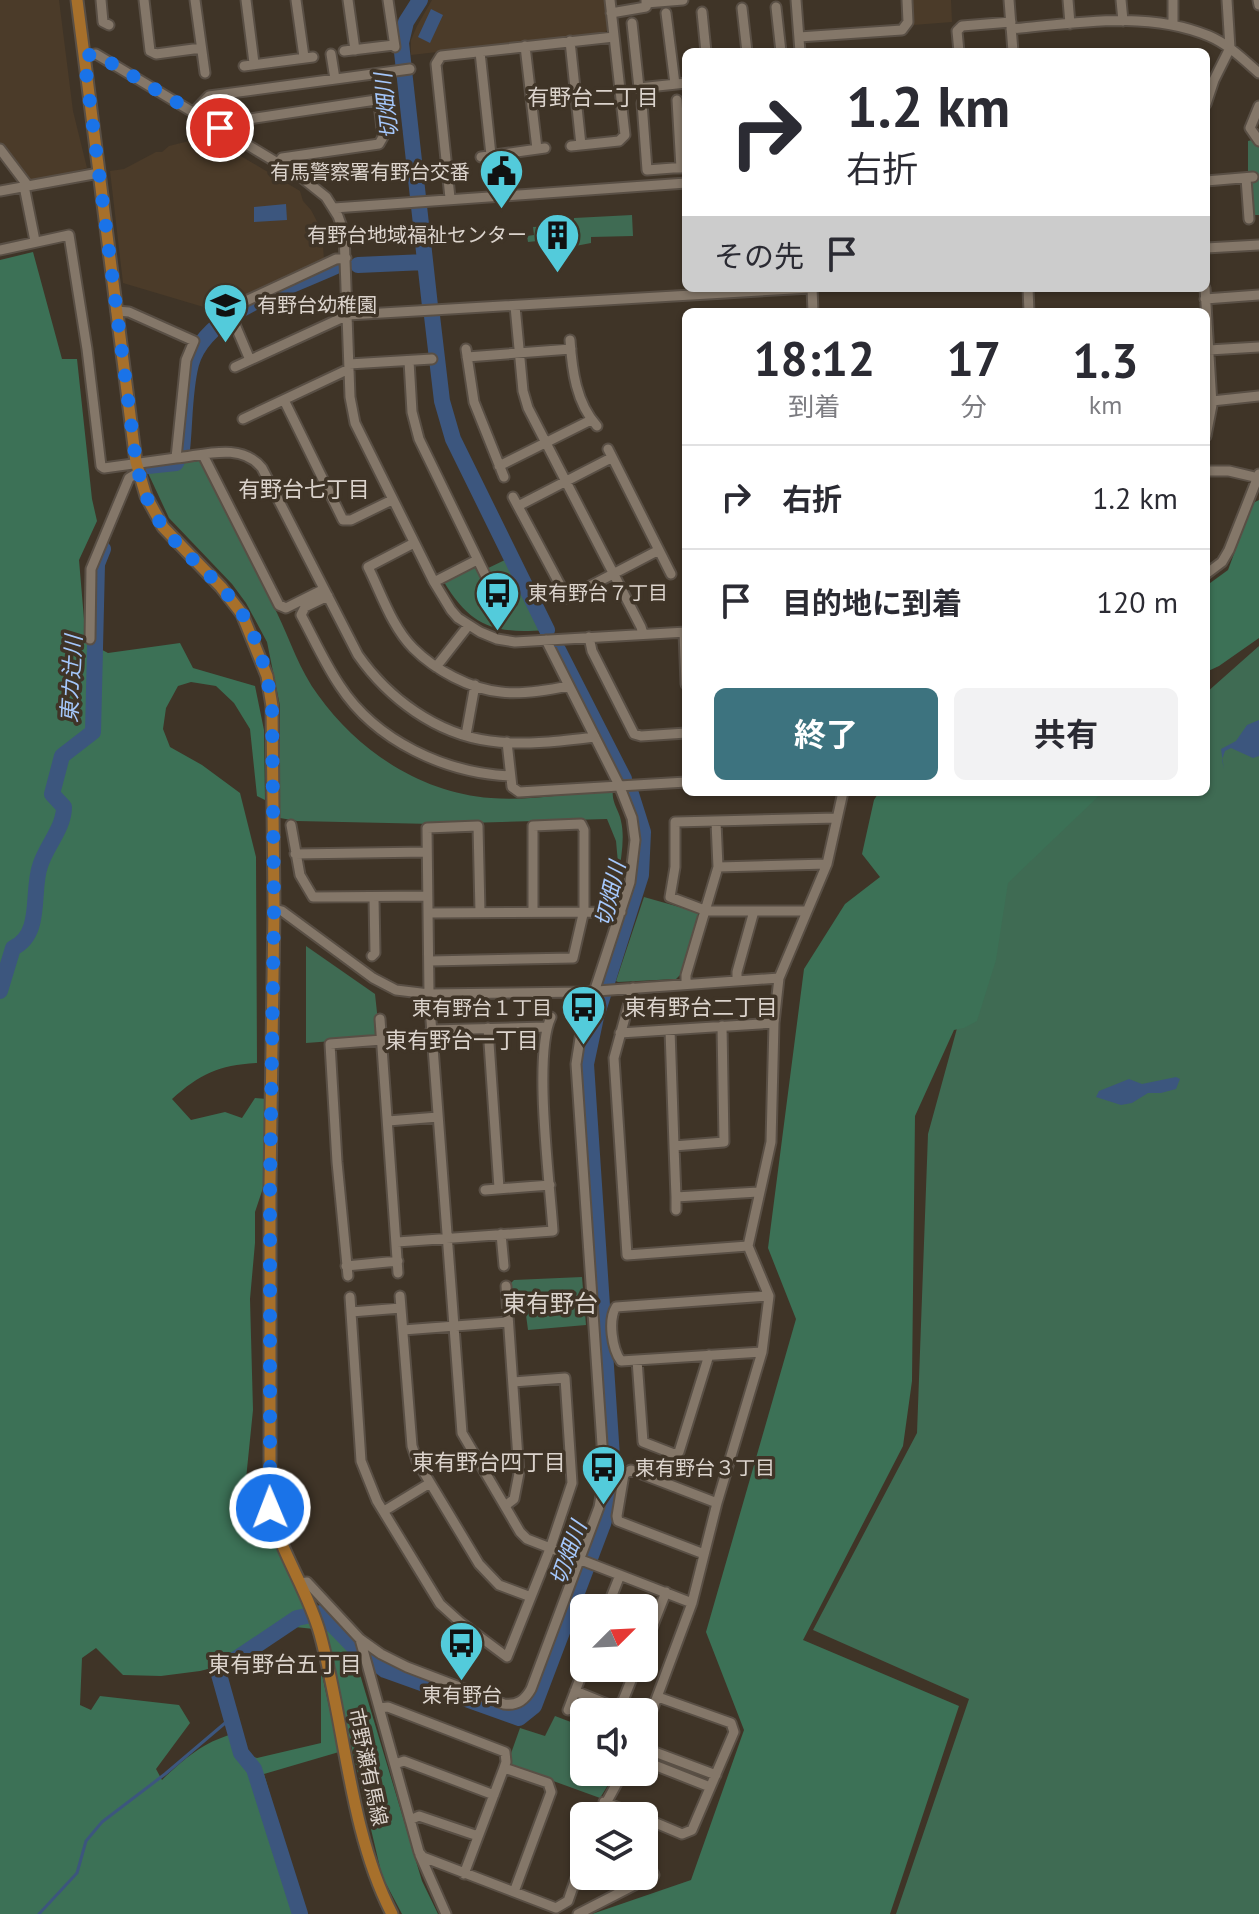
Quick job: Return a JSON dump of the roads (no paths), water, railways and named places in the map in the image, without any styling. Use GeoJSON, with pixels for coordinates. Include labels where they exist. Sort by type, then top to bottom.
{"type":"FeatureCollection","features":[{"type":"Feature","properties":{"kind":"main road","name":"市野瀬有馬線"},"geometry":{"type":"LineString","coordinates":[[77,0],[137,467],[146,496],[163,527],[221,587],[242,614],[259,649],[267,676],[273,721],[274,909],[269,1494],[275,1527],[315,1614],[366,1848],[379,1888],[392,1914]]}},
{"type":"Feature","properties":{"kind":"street"},"geometry":{"type":"LineString","coordinates":[[101,0],[103,22],[109,25]]}},
{"type":"Feature","properties":{"kind":"street"},"geometry":{"type":"LineString","coordinates":[[144,0],[150,51],[156,54],[201,48]]}},
{"type":"Feature","properties":{"kind":"street"},"geometry":{"type":"LineString","coordinates":[[195,0],[205,73]]}},
{"type":"Feature","properties":{"kind":"street"},"geometry":{"type":"LineString","coordinates":[[246,0],[249,65],[308,57],[296,0]]}},
{"type":"Feature","properties":{"kind":"street"},"geometry":{"type":"LineString","coordinates":[[348,0],[350,50],[395,46],[388,0]]}},
{"type":"Feature","properties":{"kind":"street"},"geometry":{"type":"LineString","coordinates":[[570,41],[576,146],[619,141],[625,135],[610,0]]}},
{"type":"Feature","properties":{"kind":"street"},"geometry":{"type":"LineString","coordinates":[[611,13],[641,10],[646,7],[647,1],[683,0]]}},
{"type":"Feature","properties":{"kind":"street"},"geometry":{"type":"LineString","coordinates":[[796,0],[800,48]]}},
{"type":"Feature","properties":{"kind":"street"},"geometry":{"type":"LineString","coordinates":[[799,37],[902,30],[908,22],[907,0]]}},
{"type":"Feature","properties":{"kind":"street"},"geometry":{"type":"LineString","coordinates":[[1009,0],[1013,48]]}},
{"type":"Feature","properties":{"kind":"street"},"geometry":{"type":"LineString","coordinates":[[1068,0],[1070,24]]}},
{"type":"Feature","properties":{"kind":"street"},"geometry":{"type":"LineString","coordinates":[[1121,0],[1123,21]]}},
{"type":"Feature","properties":{"kind":"street"},"geometry":{"type":"LineString","coordinates":[[1173,0],[1173,25]]}},
{"type":"Feature","properties":{"kind":"street"},"geometry":{"type":"LineString","coordinates":[[1210,92],[1230,48],[1227,0]]}},
{"type":"Feature","properties":{"kind":"street"},"geometry":{"type":"LineString","coordinates":[[776,7],[781,48]]}},
{"type":"Feature","properties":{"kind":"street"},"geometry":{"type":"LineString","coordinates":[[742,8],[747,48]]}},
{"type":"Feature","properties":{"kind":"street"},"geometry":{"type":"LineString","coordinates":[[702,12],[706,48]]}},
{"type":"Feature","properties":{"kind":"street"},"geometry":{"type":"LineString","coordinates":[[666,13],[675,84]]}},
{"type":"Feature","properties":{"kind":"street"},"geometry":{"type":"LineString","coordinates":[[959,48],[957,31],[962,26],[1158,22],[1210,36],[1230,48],[1259,73]]}},
{"type":"Feature","properties":{"kind":"street"},"geometry":{"type":"LineString","coordinates":[[632,23],[639,88],[682,83]]}},
{"type":"Feature","properties":{"kind":"street"},"geometry":{"type":"LineString","coordinates":[[450,198],[436,64],[441,56],[614,37]]}},
{"type":"Feature","properties":{"kind":"street"},"geometry":{"type":"LineString","coordinates":[[480,52],[486,156],[541,149],[525,46]]}},
{"type":"Feature","properties":{"kind":"street"},"geometry":{"type":"LineString","coordinates":[[84,56],[96,54],[278,163],[319,190],[334,208],[342,225],[346,258],[349,366],[355,423],[451,610],[468,626],[508,642],[682,632]]}},
{"type":"Feature","properties":{"kind":"street"},"geometry":{"type":"LineString","coordinates":[[331,54],[335,79]]}},
{"type":"Feature","properties":{"kind":"street"},"geometry":{"type":"LineString","coordinates":[[193,113],[209,96],[406,69]]}},
{"type":"Feature","properties":{"kind":"street"},"geometry":{"type":"LineString","coordinates":[[220,128],[229,122],[376,100],[379,104],[383,137],[379,144],[282,158],[278,163]]}},
{"type":"Feature","properties":{"kind":"street"},"geometry":{"type":"LineString","coordinates":[[677,100],[682,149]]}},
{"type":"Feature","properties":{"kind":"street"},"geometry":{"type":"LineString","coordinates":[[642,103],[647,170],[682,168]]}},
{"type":"Feature","properties":{"kind":"street"},"geometry":{"type":"LineString","coordinates":[[1259,106],[1250,128],[1259,141]]}},
{"type":"Feature","properties":{"kind":"street"},"geometry":{"type":"LineString","coordinates":[[0,149],[26,186],[35,241]]}},
{"type":"Feature","properties":{"kind":"street"},"geometry":{"type":"LineString","coordinates":[[0,191],[99,173]]}},
{"type":"Feature","properties":{"kind":"street"},"geometry":{"type":"LineString","coordinates":[[1210,181],[1249,178],[1249,219]]}},
{"type":"Feature","properties":{"kind":"street"},"geometry":{"type":"LineString","coordinates":[[334,208],[682,183]]}},
{"type":"Feature","properties":{"kind":"street"},"geometry":{"type":"LineString","coordinates":[[0,250],[67,234],[70,236],[101,466],[137,467],[176,458],[241,452],[253,458],[262,468],[358,655],[372,675],[416,712],[449,730],[489,741],[549,742],[595,737]]}},
{"type":"Feature","properties":{"kind":"street"},"geometry":{"type":"LineString","coordinates":[[1210,248],[1259,245]]}},
{"type":"Feature","properties":{"kind":"street"},"geometry":{"type":"LineString","coordinates":[[250,360],[223,311],[336,259],[346,258]]}},
{"type":"Feature","properties":{"kind":"street"},"geometry":{"type":"LineString","coordinates":[[235,367],[348,315],[745,292]]}},
{"type":"Feature","properties":{"kind":"street"},"geometry":{"type":"LineString","coordinates":[[1205,294],[1259,295]]}},
{"type":"Feature","properties":{"kind":"street"},"geometry":{"type":"LineString","coordinates":[[515,306],[528,408],[643,634]]}},
{"type":"Feature","properties":{"kind":"street"},"geometry":{"type":"LineString","coordinates":[[116,311],[129,312],[194,341],[186,360],[176,458]]}},
{"type":"Feature","properties":{"kind":"street"},"geometry":{"type":"LineString","coordinates":[[499,466],[545,442],[594,423],[572,372],[570,344],[519,353],[467,353],[474,402],[499,466],[504,477]]}},
{"type":"Feature","properties":{"kind":"street"},"geometry":{"type":"LineString","coordinates":[[1210,350],[1259,347]]}},
{"type":"Feature","properties":{"kind":"street"},"geometry":{"type":"LineString","coordinates":[[243,419],[349,366],[432,359]]}},
{"type":"Feature","properties":{"kind":"street"},"geometry":{"type":"LineString","coordinates":[[409,361],[412,412],[419,439],[494,593]]}},
{"type":"Feature","properties":{"kind":"street"},"geometry":{"type":"LineString","coordinates":[[1210,367],[1210,413]]}},
{"type":"Feature","properties":{"kind":"street"},"geometry":{"type":"LineString","coordinates":[[1212,401],[1259,396]]}},
{"type":"Feature","properties":{"kind":"street"},"geometry":{"type":"LineString","coordinates":[[284,400],[343,520],[351,520],[392,500]]}},
{"type":"Feature","properties":{"kind":"street"},"geometry":{"type":"LineString","coordinates":[[659,550],[567,598],[516,502],[565,481],[610,454],[659,550],[671,574]]}},
{"type":"Feature","properties":{"kind":"street"},"geometry":{"type":"LineString","coordinates":[[203,455],[279,605],[286,608],[326,593]]}},
{"type":"Feature","properties":{"kind":"street"},"geometry":{"type":"LineString","coordinates":[[90,639],[91,569],[129,478],[137,467]]}},
{"type":"Feature","properties":{"kind":"street"},"geometry":{"type":"LineString","coordinates":[[1210,471],[1259,477],[1229,550],[1222,562],[1210,571]]}},
{"type":"Feature","properties":{"kind":"street"},"geometry":{"type":"LineString","coordinates":[[414,543],[368,567],[397,625],[412,647],[436,667],[475,685],[501,692],[569,686]]}},
{"type":"Feature","properties":{"kind":"street"},"geometry":{"type":"LineString","coordinates":[[434,582],[477,560]]}},
{"type":"Feature","properties":{"kind":"street"},"geometry":{"type":"LineString","coordinates":[[326,593],[305,607],[301,615],[339,686],[360,713],[393,739],[425,756],[463,768],[510,776]]}},
{"type":"Feature","properties":{"kind":"street"},"geometry":{"type":"LineString","coordinates":[[436,667],[468,626]]}},
{"type":"Feature","properties":{"kind":"street"},"geometry":{"type":"LineString","coordinates":[[589,637],[592,651],[634,734],[682,733]]}},
{"type":"Feature","properties":{"kind":"street"},"geometry":{"type":"LineString","coordinates":[[301,1583],[307,1582],[360,1639],[381,1654],[504,1704],[515,1704],[525,1699],[531,1689],[599,1507],[604,1470],[576,1078],[579,1041],[633,872],[635,840],[632,818],[619,785],[546,640]]}},
{"type":"Feature","properties":{"kind":"street"},"geometry":{"type":"LineString","coordinates":[[466,735],[475,685]]}},
{"type":"Feature","properties":{"kind":"street"},"geometry":{"type":"LineString","coordinates":[[507,742],[512,787],[519,792],[682,782]]}},
{"type":"Feature","properties":{"kind":"street"},"geometry":{"type":"LineString","coordinates":[[658,1824],[682,1834],[692,1830],[734,1732],[731,1723],[658,1697],[692,1603],[717,1503],[762,1352],[769,1296],[748,1246],[771,1142],[774,1023],[779,978],[827,864],[842,796]]}},
{"type":"Feature","properties":{"kind":"street"},"geometry":{"type":"LineString","coordinates":[[807,911],[707,911],[676,902],[669,891],[675,867],[675,822],[837,818]]}},
{"type":"Feature","properties":{"kind":"street"},"geometry":{"type":"LineString","coordinates":[[686,984],[718,867],[716,822]]}},
{"type":"Feature","properties":{"kind":"street"},"geometry":{"type":"LineString","coordinates":[[430,961],[573,958],[584,910],[584,830],[581,824],[533,826],[533,912]]}},
{"type":"Feature","properties":{"kind":"street"},"geometry":{"type":"LineString","coordinates":[[291,825],[300,875],[313,897],[427,896]]}},
{"type":"Feature","properties":{"kind":"street"},"geometry":{"type":"LineString","coordinates":[[480,912],[478,826],[427,828],[431,1030],[462,1433],[527,1539],[692,1603]]}},
{"type":"Feature","properties":{"kind":"street"},"geometry":{"type":"LineString","coordinates":[[295,854],[427,852]]}},
{"type":"Feature","properties":{"kind":"street"},"geometry":{"type":"LineString","coordinates":[[718,867],[827,864]]}},
{"type":"Feature","properties":{"kind":"street"},"geometry":{"type":"LineString","coordinates":[[372,956],[375,953],[374,898]]}},
{"type":"Feature","properties":{"kind":"street"},"geometry":{"type":"LineString","coordinates":[[274,909],[283,912],[373,978],[396,990],[429,994],[594,990],[779,978]]}},
{"type":"Feature","properties":{"kind":"street"},"geometry":{"type":"LineString","coordinates":[[737,981],[754,911]]}},
{"type":"Feature","properties":{"kind":"street"},"geometry":{"type":"LineString","coordinates":[[430,913],[621,912]]}},
{"type":"Feature","properties":{"kind":"street"},"geometry":{"type":"LineString","coordinates":[[633,988],[614,1058],[627,1255],[748,1246]]}},
{"type":"Feature","properties":{"kind":"street"},"geometry":{"type":"LineString","coordinates":[[380,1019],[398,1273]]}},
{"type":"Feature","properties":{"kind":"street"},"geometry":{"type":"LineString","coordinates":[[397,1242],[553,1231],[543,1066],[549,1022],[431,1030]]}},
{"type":"Feature","properties":{"kind":"street"},"geometry":{"type":"LineString","coordinates":[[620,1033],[774,1023]]}},
{"type":"Feature","properties":{"kind":"street"},"geometry":{"type":"LineString","coordinates":[[674,1146],[724,1142],[722,1026]]}},
{"type":"Feature","properties":{"kind":"street"},"geometry":{"type":"LineString","coordinates":[[488,1028],[499,1188]]}},
{"type":"Feature","properties":{"kind":"street"},"geometry":{"type":"LineString","coordinates":[[670,1030],[676,1210]]}},
{"type":"Feature","properties":{"kind":"street"},"geometry":{"type":"LineString","coordinates":[[382,1040],[330,1044],[347,1271],[398,1261]]}},
{"type":"Feature","properties":{"kind":"street"},"geometry":{"type":"LineString","coordinates":[[388,1121],[438,1117]]}},
{"type":"Feature","properties":{"kind":"street"},"geometry":{"type":"LineString","coordinates":[[485,1190],[550,1185]]}},
{"type":"Feature","properties":{"kind":"street"},"geometry":{"type":"LineString","coordinates":[[676,1197],[758,1192]]}},
{"type":"Feature","properties":{"kind":"street"},"geometry":{"type":"LineString","coordinates":[[501,1234],[504,1266]]}},
{"type":"Feature","properties":{"kind":"street"},"geometry":{"type":"LineString","coordinates":[[505,1506],[514,1499],[519,1473],[506,1286]]}},
{"type":"Feature","properties":{"kind":"street"},"geometry":{"type":"LineString","coordinates":[[400,1296],[412,1446],[417,1461],[488,1576],[499,1585],[531,1597]]}},
{"type":"Feature","properties":{"kind":"street"},"geometry":{"type":"LineString","coordinates":[[762,1352],[621,1361],[615,1353],[612,1314],[616,1307],[769,1296]]}},
{"type":"Feature","properties":{"kind":"street"},"geometry":{"type":"LineString","coordinates":[[350,1297],[361,1462],[384,1511],[440,1604],[507,1657],[550,1549],[572,1483],[565,1378],[513,1382]]}},
{"type":"Feature","properties":{"kind":"street"},"geometry":{"type":"LineString","coordinates":[[351,1312],[401,1308]]}},
{"type":"Feature","properties":{"kind":"street"},"geometry":{"type":"LineString","coordinates":[[403,1330],[508,1322]]}},
{"type":"Feature","properties":{"kind":"street"},"geometry":{"type":"LineString","coordinates":[[637,1360],[643,1442],[674,1454],[679,1452],[709,1355]]}},
{"type":"Feature","properties":{"kind":"street"},"geometry":{"type":"LineString","coordinates":[[704,1554],[618,1521],[624,1474],[631,1470],[717,1503]]}},
{"type":"Feature","properties":{"kind":"street"},"geometry":{"type":"LineString","coordinates":[[384,1511],[430,1483]]}},
{"type":"Feature","properties":{"kind":"street"},"geometry":{"type":"LineString","coordinates":[[613,1594],[620,1575]]}},
{"type":"Feature","properties":{"kind":"street"},"geometry":{"type":"LineString","coordinates":[[658,1612],[666,1592]]}},
{"type":"Feature","properties":{"kind":"street"},"geometry":{"type":"LineString","coordinates":[[360,1639],[419,1852],[446,1914]]}},
{"type":"Feature","properties":{"kind":"street"},"geometry":{"type":"LineString","coordinates":[[568,1710],[579,1682]]}},
{"type":"Feature","properties":{"kind":"street"},"geometry":{"type":"LineString","coordinates":[[575,1691],[612,1706],[622,1703],[630,1682]]}},
{"type":"Feature","properties":{"kind":"street"},"geometry":{"type":"LineString","coordinates":[[379,1708],[388,1707],[505,1752],[504,1768],[464,1874]]}},
{"type":"Feature","properties":{"kind":"street"},"geometry":{"type":"LineString","coordinates":[[658,1753],[716,1775]]}},
{"type":"Feature","properties":{"kind":"street"},"geometry":{"type":"LineString","coordinates":[[395,1764],[404,1761],[494,1795]]}},
{"type":"Feature","properties":{"kind":"street"},"geometry":{"type":"LineString","coordinates":[[658,1767],[710,1787]]}},
{"type":"Feature","properties":{"kind":"street"},"geometry":{"type":"LineString","coordinates":[[504,1768],[551,1786],[514,1892]]}},
{"type":"Feature","properties":{"kind":"street"},"geometry":{"type":"LineString","coordinates":[[604,1802],[614,1786]]}},
{"type":"Feature","properties":{"kind":"street"},"geometry":{"type":"LineString","coordinates":[[410,1820],[419,1816],[478,1836]]}},
{"type":"Feature","properties":{"kind":"street"},"geometry":{"type":"LineString","coordinates":[[419,1852],[428,1860],[556,1908],[568,1901],[572,1890]]}},
{"type":"Feature","properties":{"kind":"street"},"geometry":{"type":"LineString","coordinates":[[578,1914],[625,1890]]}},
{"type":"Feature","properties":{"kind":"water"},"geometry":{"type":"Polygon","coordinates":[[[431,9],[443,15],[430,43],[418,37],[431,9]]]}},
{"type":"Feature","properties":{"kind":"water"},"geometry":{"type":"Polygon","coordinates":[[[286,204],[287,220],[254,222],[254,207],[286,204]]]}},
{"type":"Feature","properties":{"kind":"water"},"geometry":{"type":"Polygon","coordinates":[[[1259,720],[1259,756],[1253,758],[1231,748],[1225,751],[1222,759],[1221,749],[1236,741],[1247,725],[1259,720]]]}},
{"type":"Feature","properties":{"kind":"water"},"geometry":{"type":"Polygon","coordinates":[[[1176,1077],[1180,1079],[1176,1089],[1148,1093],[1132,1103],[1121,1105],[1096,1097],[1099,1091],[1129,1079],[1142,1084],[1176,1077]]]}},
{"type":"Feature","properties":{"kind":"waterway","name":"切畑川"},"geometry":{"type":"LineString","coordinates":[[420,0],[406,22],[401,43],[430,306]]}},
{"type":"Feature","properties":{"kind":"waterway","name":"東カ辻川"},"geometry":{"type":"LineString","coordinates":[[358,265],[425,262]]}},
{"type":"Feature","properties":{"kind":"waterway","name":"東カ辻川"},"geometry":{"type":"LineString","coordinates":[[148,466],[176,463],[182,450],[191,364],[199,346],[213,330],[252,303],[336,266]]}},
{"type":"Feature","properties":{"kind":"waterway","name":"切畑川"},"geometry":{"type":"LineString","coordinates":[[432,316],[442,401],[453,439],[547,630]]}},
{"type":"Feature","properties":{"kind":"waterway","name":"東カ辻川"},"geometry":{"type":"LineString","coordinates":[[0,991],[13,948],[29,933],[37,876],[63,815],[64,807],[52,794],[62,756],[93,732],[97,564],[103,549]]}},
{"type":"Feature","properties":{"kind":"waterway","name":"切畑川"},"geometry":{"type":"LineString","coordinates":[[558,650],[624,779]]}},
{"type":"Feature","properties":{"kind":"waterway","name":"切畑川"},"geometry":{"type":"LineString","coordinates":[[300,1914],[254,1769],[241,1753],[218,1671],[297,1618],[321,1613],[353,1646],[385,1670],[519,1718],[534,1706],[603,1524],[608,1506],[612,1457],[586,1064],[596,1017],[641,875],[643,832],[631,794]]}},
{"type":"Feature","properties":{"kind":"waterway"},"geometry":{"type":"LineString","coordinates":[[39,1914],[77,1873],[86,1841],[102,1822],[231,1718]]}},
{"type":"Feature","properties":{"kind":"place","name":"有馬警察署有野台交番"},"geometry":{"type":"Point","coordinates":[501,211]}},
{"type":"Feature","properties":{"kind":"place","name":"有野台地域福祉センター"},"geometry":{"type":"Point","coordinates":[558,274]}},
{"type":"Feature","properties":{"kind":"place","name":"有野台幼稚園"},"geometry":{"type":"Point","coordinates":[226,344]}},
{"type":"Feature","properties":{"kind":"place","name":"東有野台７丁目"},"geometry":{"type":"Point","coordinates":[497,632]}},
{"type":"Feature","properties":{"kind":"place","name":"東有野台１丁目"},"geometry":{"type":"Point","coordinates":[583,1047]}},
{"type":"Feature","properties":{"kind":"place","name":"東有野台３丁目"},"geometry":{"type":"Point","coordinates":[604,1507]}},
{"type":"Feature","properties":{"kind":"place","name":"東有野台"},"geometry":{"type":"Point","coordinates":[462,1682]}},
{"type":"Feature","properties":{"kind":"district","name":"有野台二丁目"},"geometry":{"type":"Point","coordinates":[593,97]}},
{"type":"Feature","properties":{"kind":"district","name":"有野台七丁目"},"geometry":{"type":"Point","coordinates":[304,489]}},
{"type":"Feature","properties":{"kind":"district","name":"東有野台二丁目"},"geometry":{"type":"Point","coordinates":[701,1007]}},
{"type":"Feature","properties":{"kind":"district","name":"東有野台一丁目"},"geometry":{"type":"Point","coordinates":[462,1040]}},
{"type":"Feature","properties":{"kind":"district","name":"東有野台"},"geometry":{"type":"Point","coordinates":[550,1304]}},
{"type":"Feature","properties":{"kind":"district","name":"東有野台四丁目"},"geometry":{"type":"Point","coordinates":[489,1462]}},
{"type":"Feature","properties":{"kind":"district","name":"東有野台五丁目"},"geometry":{"type":"Point","coordinates":[285,1664]}}]}
